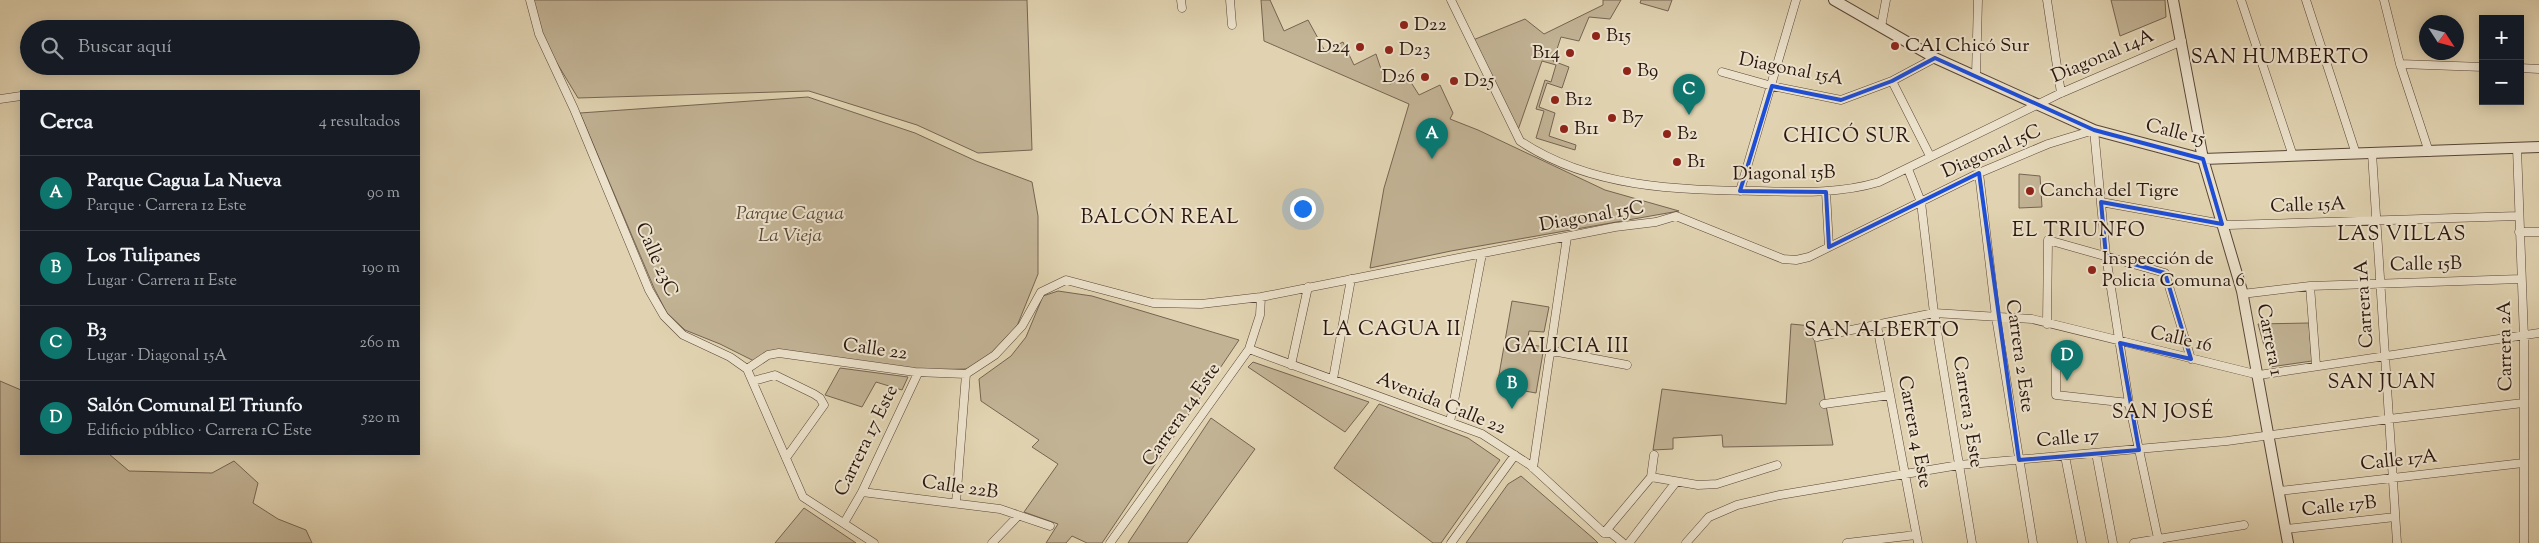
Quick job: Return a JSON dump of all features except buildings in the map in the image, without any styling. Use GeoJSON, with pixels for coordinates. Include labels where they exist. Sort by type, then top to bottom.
{"type":"FeatureCollection","features":[{"type":"Feature","properties":{"kind":"street","name":"Calle 23C"},"geometry":{"type":"LineString","coordinates":[[530,0],[539,34],[574,109],[649,290],[664,316],[683,335],[730,357],[747,369],[803,497],[874,543]]}},
{"type":"Feature","properties":{"kind":"street"},"geometry":{"type":"LineString","coordinates":[[1230,0],[1232,25]]}},
{"type":"Feature","properties":{"kind":"street","name":"Diagonal 15B"},"geometry":{"type":"LineString","coordinates":[[1451,0],[1520,140],[1541,154],[1602,177],[1687,190],[1826,192],[1862,187],[1908,169],[1930,156],[2038,103]]}},
{"type":"Feature","properties":{"kind":"street"},"geometry":{"type":"LineString","coordinates":[[1740,191],[1796,0]]}},
{"type":"Feature","properties":{"kind":"street","name":"Calle 15"},"geometry":{"type":"LineString","coordinates":[[1834,0],[1935,58],[2094,130],[2203,159],[2539,147]]}},
{"type":"Feature","properties":{"kind":"street"},"geometry":{"type":"LineString","coordinates":[[1881,27],[1886,0]]}},
{"type":"Feature","properties":{"kind":"street"},"geometry":{"type":"LineString","coordinates":[[1976,75],[1978,0]]}},
{"type":"Feature","properties":{"kind":"street"},"geometry":{"type":"LineString","coordinates":[[2047,0],[2061,93]]}},
{"type":"Feature","properties":{"kind":"street","name":"Carrera 1"},"geometry":{"type":"LineString","coordinates":[[2173,0],[2203,159],[2242,294],[2259,375],[2288,543]]}},
{"type":"Feature","properties":{"kind":"street"},"geometry":{"type":"LineString","coordinates":[[2241,0],[2293,156]]}},
{"type":"Feature","properties":{"kind":"street"},"geometry":{"type":"LineString","coordinates":[[2306,0],[2356,154]]}},
{"type":"Feature","properties":{"kind":"street"},"geometry":{"type":"LineString","coordinates":[[2384,0],[2400,64],[2429,152]]}},
{"type":"Feature","properties":{"kind":"street","name":"Diagonal 14A"},"geometry":{"type":"LineString","coordinates":[[2038,103],[2182,41]]}},
{"type":"Feature","properties":{"kind":"street","name":"Diagonal 15A"},"geometry":{"type":"LineString","coordinates":[[1722,72],[1772,86],[1841,100],[1892,81],[1935,58]]}},
{"type":"Feature","properties":{"kind":"street"},"geometry":{"type":"LineString","coordinates":[[2400,64],[2479,67]]}},
{"type":"Feature","properties":{"kind":"street"},"geometry":{"type":"LineString","coordinates":[[2524,68],[2539,69]]}},
{"type":"Feature","properties":{"kind":"street"},"geometry":{"type":"LineString","coordinates":[[1892,81],[1930,156]]}},
{"type":"Feature","properties":{"kind":"street"},"geometry":{"type":"LineString","coordinates":[[0,99],[20,96]]}},
{"type":"Feature","properties":{"kind":"street"},"geometry":{"type":"LineString","coordinates":[[2094,130],[2106,256],[2129,403],[2159,541]]}},
{"type":"Feature","properties":{"kind":"street","name":"Diagonal 15C"},"geometry":{"type":"LineString","coordinates":[[966,374],[995,355],[1022,326],[1041,292],[1066,280],[1152,303],[1201,304],[1261,297],[1567,237],[1656,222],[1676,216],[1783,259],[1796,260],[1809,258],[1979,173],[2048,144],[2094,130]]}},
{"type":"Feature","properties":{"kind":"street","name":"Carrera 2A"},"geometry":{"type":"LineString","coordinates":[[2517,148],[2518,216],[2524,335],[2522,463],[2524,543]]}},
{"type":"Feature","properties":{"kind":"street","name":"Carrera 1A"},"geometry":{"type":"LineString","coordinates":[[2372,154],[2397,543]]}},
{"type":"Feature","properties":{"kind":"street","name":"Carrera 3 Este"},"geometry":{"type":"LineString","coordinates":[[1908,169],[1921,202],[1934,313],[1972,543]]}},
{"type":"Feature","properties":{"kind":"street","name":"Carrera 2 Este"},"geometry":{"type":"LineString","coordinates":[[1979,173],[1996,317],[2033,543]]}},
{"type":"Feature","properties":{"kind":"street"},"geometry":{"type":"LineString","coordinates":[[1826,192],[1830,247]]}},
{"type":"Feature","properties":{"kind":"street","name":"Calle 15A"},"geometry":{"type":"LineString","coordinates":[[2101,202],[2222,224],[2518,216]]}},
{"type":"Feature","properties":{"kind":"street"},"geometry":{"type":"LineString","coordinates":[[2519,232],[2539,232]]}},
{"type":"Feature","properties":{"kind":"street"},"geometry":{"type":"LineString","coordinates":[[1534,468],[1567,237]]}},
{"type":"Feature","properties":{"kind":"street"},"geometry":{"type":"LineString","coordinates":[[2048,324],[2048,240],[2165,273],[2191,359]]}},
{"type":"Feature","properties":{"kind":"street"},"geometry":{"type":"LineString","coordinates":[[1450,422],[1482,254]]}},
{"type":"Feature","properties":{"kind":"street"},"geometry":{"type":"LineString","coordinates":[[1333,379],[1351,279]]}},
{"type":"Feature","properties":{"kind":"street","name":"Calle 15B"},"geometry":{"type":"LineString","coordinates":[[2242,294],[2310,286],[2379,282],[2521,279]]}},
{"type":"Feature","properties":{"kind":"street"},"geometry":{"type":"LineString","coordinates":[[2310,286],[2316,365]]}},
{"type":"Feature","properties":{"kind":"street"},"geometry":{"type":"LineString","coordinates":[[1291,365],[1308,287]]}},
{"type":"Feature","properties":{"kind":"street","name":"Carrera 14 Este"},"geometry":{"type":"LineString","coordinates":[[1110,543],[1249,349],[1260,315],[1261,297]]}},
{"type":"Feature","properties":{"kind":"street","name":"Calle 16"},"geometry":{"type":"LineString","coordinates":[[1817,337],[1934,313],[2032,320],[2259,375],[2539,333]]}},
{"type":"Feature","properties":{"kind":"street","name":"Carrera 4 Este"},"geometry":{"type":"LineString","coordinates":[[1877,326],[1917,539]]}},
{"type":"Feature","properties":{"kind":"street","name":"Avenida Calle 22"},"geometry":{"type":"LineString","coordinates":[[1249,349],[1484,435],[1534,468],[1604,533],[1611,533],[1623,543]]}},
{"type":"Feature","properties":{"kind":"street","name":"Calle 22"},"geometry":{"type":"LineString","coordinates":[[747,369],[768,355],[780,352],[918,372],[966,374]]}},
{"type":"Feature","properties":{"kind":"street"},"geometry":{"type":"LineString","coordinates":[[1550,353],[1558,352],[1627,365]]}},
{"type":"Feature","properties":{"kind":"street"},"geometry":{"type":"LineString","coordinates":[[2056,360],[2056,395],[2129,403]]}},
{"type":"Feature","properties":{"kind":"street","name":"Carrera 17 Este"},"geometry":{"type":"LineString","coordinates":[[844,523],[862,492],[918,372]]}},
{"type":"Feature","properties":{"kind":"street"},"geometry":{"type":"LineString","coordinates":[[956,503],[966,374]]}},
{"type":"Feature","properties":{"kind":"street"},"geometry":{"type":"LineString","coordinates":[[753,381],[768,375],[784,378],[814,394],[824,406],[786,458]]}},
{"type":"Feature","properties":{"kind":"street"},"geometry":{"type":"LineString","coordinates":[[1824,404],[1890,395]]}},
{"type":"Feature","properties":{"kind":"street","name":"Calle 17"},"geometry":{"type":"LineString","coordinates":[[1686,543],[1709,517],[1737,505],[1780,495],[1905,474],[1960,465],[2139,450],[2523,404]]}},
{"type":"Feature","properties":{"kind":"street"},"geometry":{"type":"LineString","coordinates":[[2096,453],[2113,543]]}},
{"type":"Feature","properties":{"kind":"street"},"geometry":{"type":"LineString","coordinates":[[1451,543],[1516,455]]}},
{"type":"Feature","properties":{"kind":"street"},"geometry":{"type":"LineString","coordinates":[[1604,533],[1651,477],[1654,455]]}},
{"type":"Feature","properties":{"kind":"street"},"geometry":{"type":"LineString","coordinates":[[2065,456],[2082,543]]}},
{"type":"Feature","properties":{"kind":"street","name":"Calle 17A"},"geometry":{"type":"LineString","coordinates":[[2279,491],[2522,463]]}},
{"type":"Feature","properties":{"kind":"street"},"geometry":{"type":"LineString","coordinates":[[1651,477],[1698,485],[1717,484],[1777,465]]}},
{"type":"Feature","properties":{"kind":"street"},"geometry":{"type":"LineString","coordinates":[[1629,543],[1676,482]]}},
{"type":"Feature","properties":{"kind":"street","name":"Calle 22B"},"geometry":{"type":"LineString","coordinates":[[862,492],[1000,509],[1050,526]]}},
{"type":"Feature","properties":{"kind":"street"},"geometry":{"type":"LineString","coordinates":[[992,543],[1018,516]]}},
{"type":"Feature","properties":{"kind":"street","name":"Calle 17B"},"geometry":{"type":"LineString","coordinates":[[2286,529],[2395,517]]}},
{"type":"Feature","properties":{"kind":"street"},"geometry":{"type":"LineString","coordinates":[[2134,543],[2159,541],[2244,525]]}},
{"type":"Feature","properties":{"kind":"street"},"geometry":{"type":"LineString","coordinates":[[1847,543],[1917,539]]}},
{"type":"Feature","properties":{"kind":"highlighted area"},"geometry":{"type":"Polygon","coordinates":[[[1935,58],[2094,130],[2203,159],[2222,224],[2101,202],[2106,256],[2165,273],[2191,359],[2120,343],[2139,450],[2019,460],[1979,173],[1829,247],[1826,192],[1740,191],[1772,86],[1841,100],[1892,81],[1935,58]]]}},
{"type":"Feature","properties":{"kind":"green space"},"geometry":{"type":"Polygon","coordinates":[[[529,0],[1027,0],[1032,150],[978,153],[917,125],[809,91],[578,98],[537,30],[529,0]]]}},
{"type":"Feature","properties":{"kind":"green space"},"geometry":{"type":"Polygon","coordinates":[[[1261,0],[1270,0],[1284,31],[1308,20],[1325,51],[1343,42],[1354,65],[1376,54],[1385,81],[1390,84],[1407,76],[1419,95],[1440,85],[1453,113],[1450,119],[1478,130],[1605,190],[1679,211],[1451,251],[1370,268],[1384,188],[1409,104],[1264,41],[1261,0]]]}},
{"type":"Feature","properties":{"kind":"green space"},"geometry":{"type":"Polygon","coordinates":[[[1603,0],[1621,0],[1610,19],[1589,17],[1579,41],[1561,37],[1553,61],[1569,67],[1562,88],[1547,83],[1539,107],[1555,113],[1549,136],[1576,145],[1575,150],[1536,138],[1544,111],[1536,109],[1545,80],[1551,82],[1556,65],[1542,61],[1518,130],[1473,40],[1525,19],[1544,34],[1603,5],[1603,0]]]}},
{"type":"Feature","properties":{"kind":"green space"},"geometry":{"type":"Polygon","coordinates":[[[1641,0],[1672,0],[1668,11],[1640,3],[1641,0]]]}},
{"type":"Feature","properties":{"kind":"green space"},"geometry":{"type":"Polygon","coordinates":[[[2111,0],[2165,0],[2166,17],[2120,36],[2111,0]]]}},
{"type":"Feature","properties":{"kind":"green space","name":"Parque Cagua La Vieja"},"geometry":{"type":"Polygon","coordinates":[[[808,97],[915,133],[976,161],[1032,182],[1038,216],[1038,274],[1017,326],[989,355],[967,369],[915,370],[780,350],[754,361],[720,344],[685,330],[667,313],[654,288],[580,113],[808,97]]]}},
{"type":"Feature","properties":{"kind":"green space","name":"Cancha del Tigre"},"geometry":{"type":"Polygon","coordinates":[[[2019,174],[2040,176],[2042,207],[2019,208],[2019,174]]]}},
{"type":"Feature","properties":{"kind":"green space"},"geometry":{"type":"Polygon","coordinates":[[[1058,291],[1092,296],[1239,340],[1102,543],[1087,543],[1072,536],[1066,543],[1046,543],[1058,524],[1024,512],[1058,464],[1032,447],[1039,440],[981,401],[979,379],[1011,356],[1026,337],[1043,296],[1058,291]]]}},
{"type":"Feature","properties":{"kind":"green space"},"geometry":{"type":"Polygon","coordinates":[[[1512,301],[1549,307],[1544,332],[1529,331],[1527,344],[1544,347],[1536,393],[1497,386],[1512,301]]]}},
{"type":"Feature","properties":{"kind":"green space"},"geometry":{"type":"Polygon","coordinates":[[[2309,323],[2312,361],[2270,367],[2258,324],[2309,323]]]}},
{"type":"Feature","properties":{"kind":"green space"},"geometry":{"type":"Polygon","coordinates":[[[1791,324],[1812,326],[1833,445],[1723,447],[1722,435],[1673,438],[1673,449],[1653,450],[1662,389],[1786,404],[1791,324]]]}},
{"type":"Feature","properties":{"kind":"green space"},"geometry":{"type":"Polygon","coordinates":[[[1253,362],[1369,402],[1345,432],[1248,367],[1253,362]]]}},
{"type":"Feature","properties":{"kind":"green space"},"geometry":{"type":"Polygon","coordinates":[[[840,368],[908,377],[902,390],[876,382],[862,407],[825,395],[840,368]]]}},
{"type":"Feature","properties":{"kind":"green space"},"geometry":{"type":"Polygon","coordinates":[[[0,381],[20,390],[20,455],[110,455],[129,471],[212,473],[234,461],[258,483],[253,503],[278,519],[306,530],[312,543],[0,543],[0,381]]]}},
{"type":"Feature","properties":{"kind":"green space"},"geometry":{"type":"Polygon","coordinates":[[[1379,404],[1468,438],[1500,460],[1441,543],[1433,543],[1334,468],[1379,404]]]}},
{"type":"Feature","properties":{"kind":"green space"},"geometry":{"type":"Polygon","coordinates":[[[1211,418],[1255,449],[1187,543],[1128,543],[1211,418]]]}},
{"type":"Feature","properties":{"kind":"green space"},"geometry":{"type":"Polygon","coordinates":[[[1521,476],[1598,543],[1466,543],[1508,484],[1521,476]]]}},
{"type":"Feature","properties":{"kind":"green space"},"geometry":{"type":"Polygon","coordinates":[[[804,508],[856,543],[775,543],[804,508]]]}},
{"type":"Feature","properties":{"kind":"place","name":"D22"},"geometry":{"type":"Point","coordinates":[1404,25]}},
{"type":"Feature","properties":{"kind":"place","name":"B15"},"geometry":{"type":"Point","coordinates":[1596,36]}},
{"type":"Feature","properties":{"kind":"place","name":"CAI Chicó Sur"},"geometry":{"type":"Point","coordinates":[1895,46]}},
{"type":"Feature","properties":{"kind":"place","name":"D24"},"geometry":{"type":"Point","coordinates":[1360,47]}},
{"type":"Feature","properties":{"kind":"place","name":"D23"},"geometry":{"type":"Point","coordinates":[1389,50]}},
{"type":"Feature","properties":{"kind":"place","name":"B14"},"geometry":{"type":"Point","coordinates":[1570,53]}},
{"type":"Feature","properties":{"kind":"place","name":"B9"},"geometry":{"type":"Point","coordinates":[1627,71]}},
{"type":"Feature","properties":{"kind":"place","name":"D26"},"geometry":{"type":"Point","coordinates":[1425,77]}},
{"type":"Feature","properties":{"kind":"place","name":"D25"},"geometry":{"type":"Point","coordinates":[1454,81]}},
{"type":"Feature","properties":{"kind":"place","name":"B12"},"geometry":{"type":"Point","coordinates":[1555,100]}},
{"type":"Feature","properties":{"kind":"place","name":"B3"},"geometry":{"type":"Point","coordinates":[1689,115]}},
{"type":"Feature","properties":{"kind":"place","name":"B7"},"geometry":{"type":"Point","coordinates":[1612,118]}},
{"type":"Feature","properties":{"kind":"place","name":"B11"},"geometry":{"type":"Point","coordinates":[1564,129]}},
{"type":"Feature","properties":{"kind":"place","name":"B2"},"geometry":{"type":"Point","coordinates":[1667,134]}},
{"type":"Feature","properties":{"kind":"place","name":"Parque Cagua La Nueva"},"geometry":{"type":"Point","coordinates":[1432,159]}},
{"type":"Feature","properties":{"kind":"place","name":"B1"},"geometry":{"type":"Point","coordinates":[1677,162]}},
{"type":"Feature","properties":{"kind":"place","name":"Cancha del Tigre"},"geometry":{"type":"Point","coordinates":[2030,191]}},
{"type":"Feature","properties":{"kind":"place","name":"Inspección de Policia Comuna 6"},"geometry":{"type":"Point","coordinates":[2092,270]}},
{"type":"Feature","properties":{"kind":"place","name":"Salón Comunal El Triunfo"},"geometry":{"type":"Point","coordinates":[2067,381]}},
{"type":"Feature","properties":{"kind":"place","name":"Los Tulipanes"},"geometry":{"type":"Point","coordinates":[1512,409]}},
{"type":"Feature","properties":{"kind":"district","name":"SAN HUMBERTO"},"geometry":{"type":"Point","coordinates":[2280,58]}},
{"type":"Feature","properties":{"kind":"district","name":"CHICÓ SUR"},"geometry":{"type":"Point","coordinates":[1847,137]}},
{"type":"Feature","properties":{"kind":"district","name":"BALCÓN REAL"},"geometry":{"type":"Point","coordinates":[1160,218]}},
{"type":"Feature","properties":{"kind":"district","name":"EL TRIUNFO"},"geometry":{"type":"Point","coordinates":[2079,231]}},
{"type":"Feature","properties":{"kind":"district","name":"LAS VILLAS"},"geometry":{"type":"Point","coordinates":[2402,235]}},
{"type":"Feature","properties":{"kind":"district","name":"LA CAGUA II"},"geometry":{"type":"Point","coordinates":[1392,330]}},
{"type":"Feature","properties":{"kind":"district","name":"SAN ALBERTO"},"geometry":{"type":"Point","coordinates":[1882,331]}},
{"type":"Feature","properties":{"kind":"district","name":"GALICIA III"},"geometry":{"type":"Point","coordinates":[1567,347]}},
{"type":"Feature","properties":{"kind":"district","name":"SAN JUAN"},"geometry":{"type":"Point","coordinates":[2382,383]}},
{"type":"Feature","properties":{"kind":"district","name":"SAN JOSÉ"},"geometry":{"type":"Point","coordinates":[2163,413]}}]}
